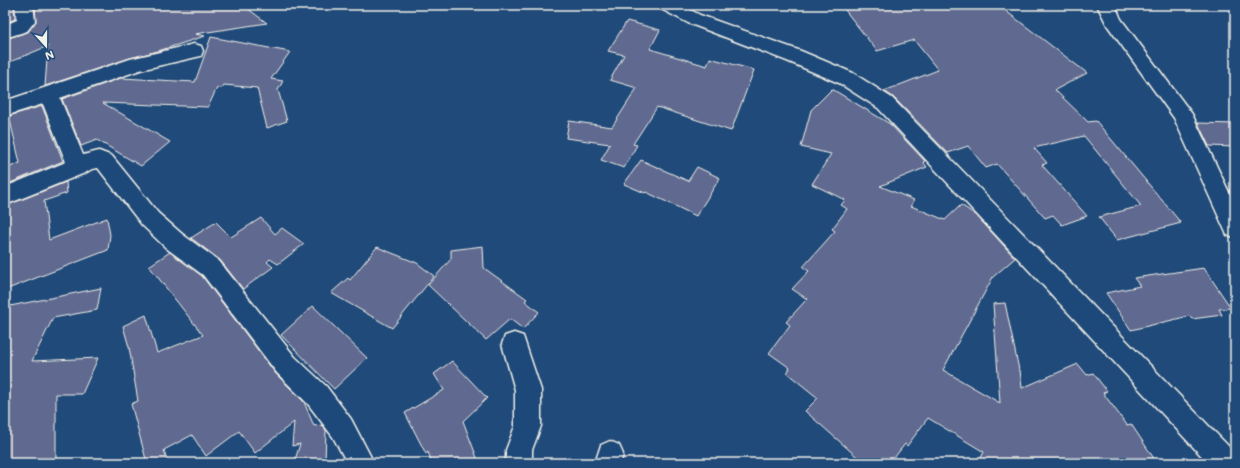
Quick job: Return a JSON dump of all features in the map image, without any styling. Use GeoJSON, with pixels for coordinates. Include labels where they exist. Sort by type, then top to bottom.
{"type":"FeatureCollection","features":[{"type":"Feature","properties":{"kind":"street"},"geometry":{"type":"LineString","coordinates":[[5,32],[22,26],[27,21],[28,16],[24,5]]}},
{"type":"Feature","properties":{"kind":"street"},"geometry":{"type":"LineString","coordinates":[[667,5],[694,19],[794,56],[846,78],[885,103],[1226,463]]}},
{"type":"Feature","properties":{"kind":"street"},"geometry":{"type":"LineString","coordinates":[[1106,5],[1113,21],[1182,114],[1235,228]]}},
{"type":"Feature","properties":{"kind":"street"},"geometry":{"type":"LineString","coordinates":[[5,109],[137,64],[194,51]]}},
{"type":"Feature","properties":{"kind":"street"},"geometry":{"type":"LineString","coordinates":[[49,94],[78,167]]}},
{"type":"Feature","properties":{"kind":"street"},"geometry":{"type":"LineString","coordinates":[[5,196],[78,167],[89,161],[99,159],[106,162],[150,219],[174,241],[211,268],[286,365],[316,395],[342,428],[361,463]]}},
{"type":"Feature","properties":{"kind":"street"},"geometry":{"type":"LineString","coordinates":[[514,344],[528,390],[528,426],[519,450],[519,463]]}},
{"type":"Feature","properties":{"kind":"building"},"geometry":{"type":"Polygon","coordinates":[[[35,5],[243,5],[267,23],[195,34],[205,36],[130,58],[45,86],[48,46],[5,64],[5,39],[28,32],[36,21],[35,5]]]}},
{"type":"Feature","properties":{"kind":"building"},"geometry":{"type":"Polygon","coordinates":[[[841,5],[998,5],[1087,73],[1055,90],[1088,122],[1096,121],[1181,223],[1117,240],[1099,217],[1141,206],[1084,136],[1034,148],[1047,163],[1042,165],[1087,216],[1062,225],[1053,215],[1045,218],[997,164],[986,168],[968,146],[948,153],[893,97],[884,91],[938,70],[914,40],[877,51],[841,5]]]}},
{"type":"Feature","properties":{"kind":"building"},"geometry":{"type":"Polygon","coordinates":[[[14,6],[15,19],[5,23],[5,9],[14,6]]]}},
{"type":"Feature","properties":{"kind":"building"},"geometry":{"type":"Polygon","coordinates":[[[627,21],[660,30],[650,49],[707,66],[710,58],[754,70],[731,131],[657,107],[633,144],[637,145],[624,168],[601,160],[610,144],[566,138],[569,121],[612,127],[637,88],[610,80],[624,55],[608,51],[627,21]]]}},
{"type":"Feature","properties":{"kind":"building"},"geometry":{"type":"Polygon","coordinates":[[[211,37],[290,52],[271,79],[283,81],[278,90],[287,121],[267,128],[257,88],[224,85],[222,88],[217,88],[208,107],[103,103],[170,142],[141,166],[97,140],[81,146],[62,99],[121,78],[195,82],[211,37]]]}},
{"type":"Feature","properties":{"kind":"building"},"geometry":{"type":"Polygon","coordinates":[[[832,89],[890,124],[925,161],[923,162],[927,167],[880,186],[914,200],[911,206],[945,220],[961,205],[976,215],[1015,258],[993,277],[943,370],[1000,403],[993,304],[1005,303],[1020,370],[1022,388],[1078,364],[1087,375],[1093,373],[1107,391],[1103,393],[1127,425],[1131,424],[1157,463],[978,463],[984,452],[928,418],[907,446],[905,444],[890,463],[864,463],[805,411],[818,398],[787,373],[790,368],[769,353],[790,325],[786,322],[807,299],[792,289],[809,271],[803,267],[835,231],[832,229],[847,209],[841,205],[845,200],[812,184],[831,154],[801,147],[811,110],[832,89]]]}},
{"type":"Feature","properties":{"kind":"building"},"geometry":{"type":"Polygon","coordinates":[[[42,106],[63,161],[5,185],[5,169],[20,163],[9,116],[42,106]]]}},
{"type":"Feature","properties":{"kind":"building"},"geometry":{"type":"Polygon","coordinates":[[[1198,123],[1235,124],[1235,147],[1209,146],[1198,123]]]}},
{"type":"Feature","properties":{"kind":"building"},"geometry":{"type":"Polygon","coordinates":[[[641,160],[688,181],[697,167],[720,178],[696,216],[646,192],[645,193],[624,184],[641,160]]]}},
{"type":"Feature","properties":{"kind":"building"},"geometry":{"type":"Polygon","coordinates":[[[66,182],[67,193],[44,201],[49,240],[107,218],[110,235],[108,250],[5,290],[5,206],[66,182]]]}},
{"type":"Feature","properties":{"kind":"building"},"geometry":{"type":"Polygon","coordinates":[[[261,218],[275,234],[282,228],[304,244],[278,264],[270,259],[267,262],[273,267],[243,289],[220,260],[191,238],[216,222],[231,237],[261,218]]]}},
{"type":"Feature","properties":{"kind":"building"},"geometry":{"type":"Polygon","coordinates":[[[483,246],[484,268],[527,299],[525,301],[539,312],[523,329],[510,319],[486,340],[428,285],[451,259],[451,250],[483,246]]]}},
{"type":"Feature","properties":{"kind":"building"},"geometry":{"type":"Polygon","coordinates":[[[377,247],[417,263],[434,276],[392,328],[331,293],[348,278],[350,280],[377,247]]]}},
{"type":"Feature","properties":{"kind":"building"},"geometry":{"type":"Polygon","coordinates":[[[170,252],[202,276],[276,374],[304,402],[314,426],[322,425],[326,430],[325,463],[294,463],[300,444],[292,446],[294,422],[255,453],[239,431],[206,456],[192,435],[164,450],[168,463],[147,463],[131,404],[138,401],[129,347],[123,326],[146,315],[157,353],[203,335],[149,266],[170,252]]]}},
{"type":"Feature","properties":{"kind":"building"},"geometry":{"type":"Polygon","coordinates":[[[1204,268],[1231,308],[1219,309],[1222,315],[1192,319],[1189,316],[1131,330],[1106,293],[1140,286],[1134,278],[1204,268]]]}},
{"type":"Feature","properties":{"kind":"building"},"geometry":{"type":"Polygon","coordinates":[[[101,288],[97,310],[53,318],[32,361],[98,358],[82,394],[56,394],[56,463],[5,463],[5,307],[101,288]]]}},
{"type":"Feature","properties":{"kind":"building"},"geometry":{"type":"Polygon","coordinates":[[[313,306],[367,358],[334,389],[281,335],[313,306]]]}},
{"type":"Feature","properties":{"kind":"building"},"geometry":{"type":"Polygon","coordinates":[[[452,361],[487,398],[463,421],[479,463],[432,463],[428,452],[426,454],[405,413],[444,390],[434,374],[452,361]]]}}]}
